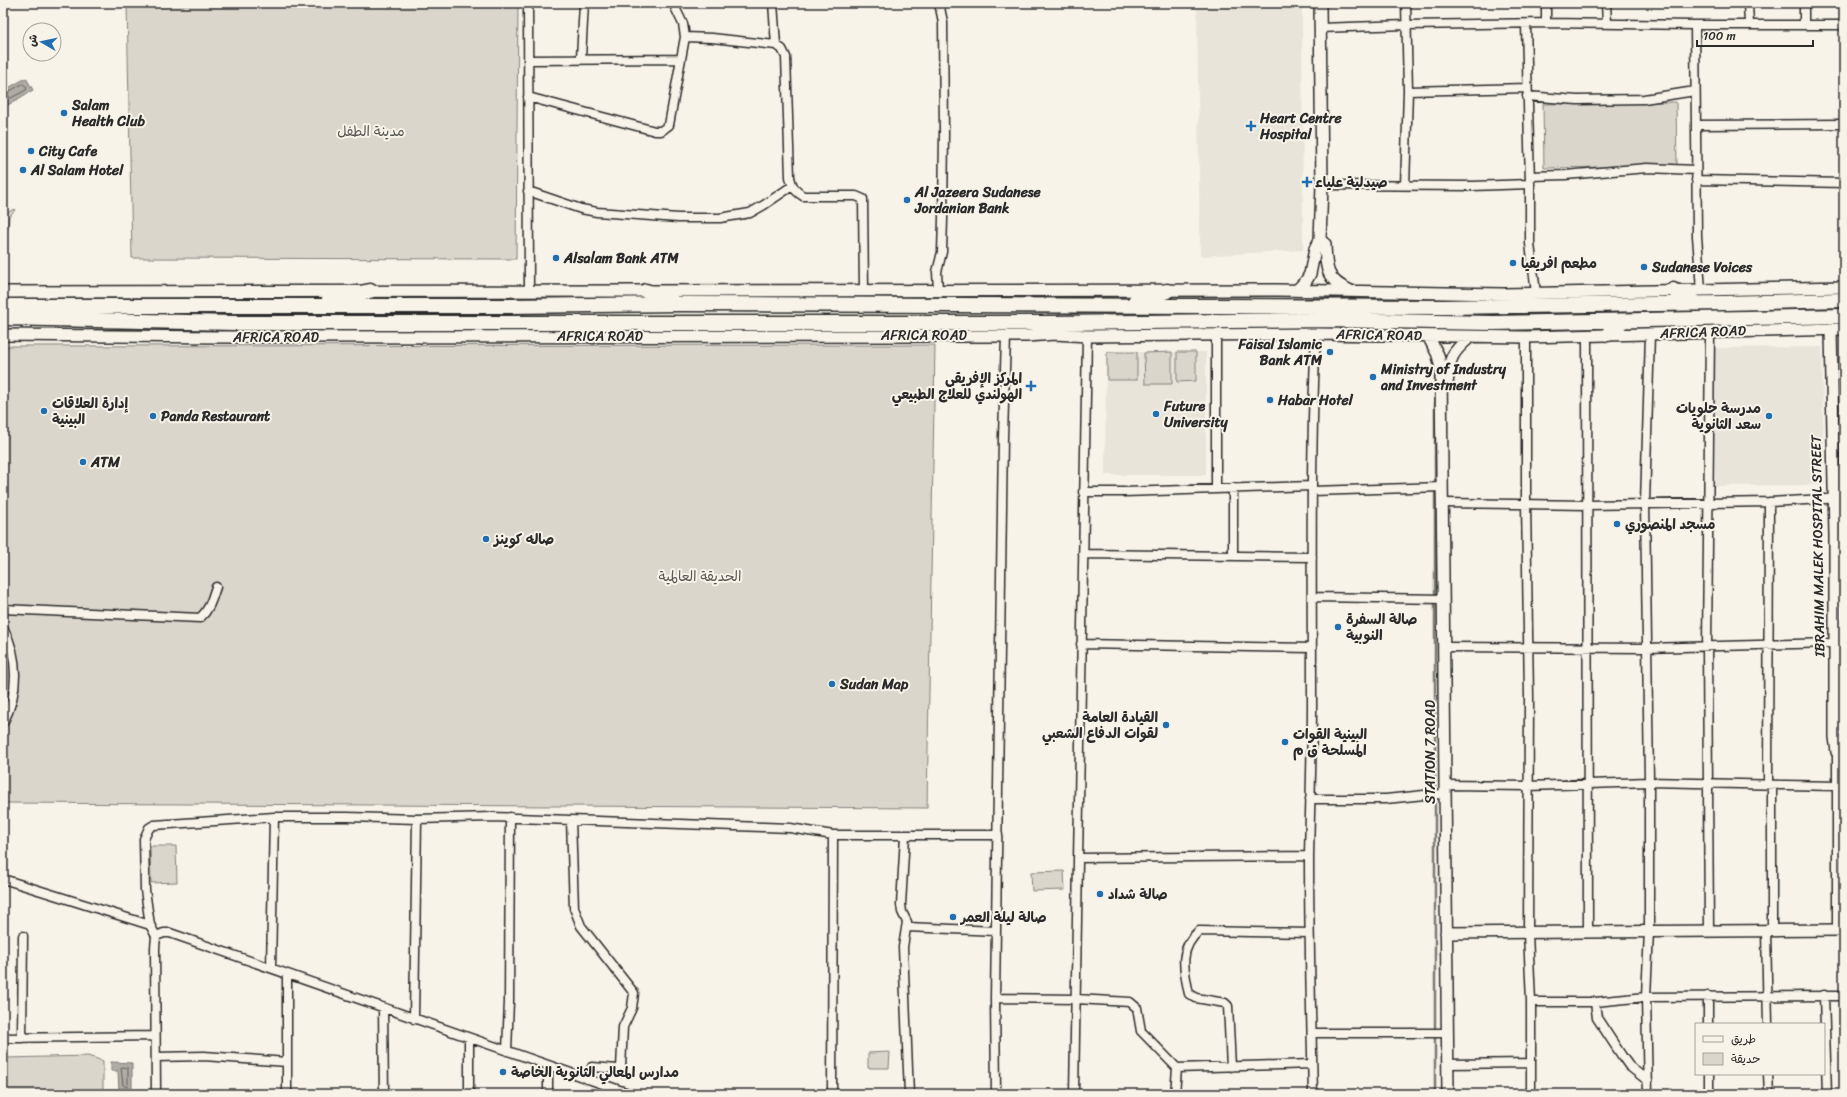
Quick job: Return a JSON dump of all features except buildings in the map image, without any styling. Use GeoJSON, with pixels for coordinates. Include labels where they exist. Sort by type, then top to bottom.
{"type":"FeatureCollection","features":[{"type":"Feature","properties":{"kind":"highway"},"geometry":{"type":"LineString","coordinates":[[1673,290],[1698,297]]}},
{"type":"Feature","properties":{"kind":"highway"},"geometry":{"type":"LineString","coordinates":[[296,305],[370,291]]}},
{"type":"Feature","properties":{"kind":"highway"},"geometry":{"type":"LineString","coordinates":[[646,291],[680,304]]}},
{"type":"Feature","properties":{"kind":"highway"},"geometry":{"type":"LineString","coordinates":[[1122,305],[1167,291]]}},
{"type":"Feature","properties":{"kind":"highway","name":"AFRICA ROAD"},"geometry":{"type":"LineString","coordinates":[[3,306],[508,306],[835,304],[1443,307],[1698,297],[1844,300]]}},
{"type":"Feature","properties":{"kind":"highway"},"geometry":{"type":"LineString","coordinates":[[835,304],[845,322]]}},
{"type":"Feature","properties":{"kind":"highway"},"geometry":{"type":"LineString","coordinates":[[866,305],[867,322]]}},
{"type":"Feature","properties":{"kind":"highway","name":"AFRICA ROAD"},"geometry":{"type":"LineString","coordinates":[[3,318],[235,323],[867,322],[1054,328],[1325,320],[1494,323],[1844,316]]}},
{"type":"Feature","properties":{"kind":"highway"},"geometry":{"type":"LineString","coordinates":[[1608,334],[1623,321]]}},
{"type":"Feature","properties":{"kind":"highway"},"geometry":{"type":"LineString","coordinates":[[563,322],[593,336]]}},
{"type":"Feature","properties":{"kind":"street"},"geometry":{"type":"LineString","coordinates":[[528,3],[529,292]]}},
{"type":"Feature","properties":{"kind":"street"},"geometry":{"type":"LineString","coordinates":[[581,58],[584,3]]}},
{"type":"Feature","properties":{"kind":"street"},"geometry":{"type":"LineString","coordinates":[[528,97],[655,131],[661,131],[669,125],[685,38],[683,24],[673,3]]}},
{"type":"Feature","properties":{"kind":"street"},"geometry":{"type":"LineString","coordinates":[[773,3],[776,45]]}},
{"type":"Feature","properties":{"kind":"street"},"geometry":{"type":"LineString","coordinates":[[938,290],[937,272],[942,252],[944,140],[943,22],[939,3]]}},
{"type":"Feature","properties":{"kind":"street"},"geometry":{"type":"LineString","coordinates":[[1297,290],[1306,281],[1310,274],[1315,249],[1320,240],[1322,185],[1320,3]]}},
{"type":"Feature","properties":{"kind":"street"},"geometry":{"type":"LineString","coordinates":[[1405,186],[1408,91],[1406,3]]}},
{"type":"Feature","properties":{"kind":"street"},"geometry":{"type":"LineString","coordinates":[[1546,3],[1546,23]]}},
{"type":"Feature","properties":{"kind":"street"},"geometry":{"type":"LineString","coordinates":[[1606,3],[1606,24]]}},
{"type":"Feature","properties":{"kind":"street"},"geometry":{"type":"LineString","coordinates":[[1748,3],[1749,25]]}},
{"type":"Feature","properties":{"kind":"street"},"geometry":{"type":"LineString","coordinates":[[1804,3],[1804,24]]}},
{"type":"Feature","properties":{"kind":"street"},"geometry":{"type":"LineString","coordinates":[[1320,28],[1546,23],[1844,25]]}},
{"type":"Feature","properties":{"kind":"street"},"geometry":{"type":"LineString","coordinates":[[1526,24],[1530,244],[1536,293]]}},
{"type":"Feature","properties":{"kind":"street"},"geometry":{"type":"LineString","coordinates":[[1695,25],[1698,297]]}},
{"type":"Feature","properties":{"kind":"street"},"geometry":{"type":"LineString","coordinates":[[685,38],[712,38],[776,45],[782,49],[786,57],[790,177],[792,186],[797,193],[803,196],[856,196],[864,199],[864,290]]}},
{"type":"Feature","properties":{"kind":"street"},"geometry":{"type":"LineString","coordinates":[[528,60],[581,58],[681,59]]}},
{"type":"Feature","properties":{"kind":"street"},"geometry":{"type":"LineString","coordinates":[[1408,91],[1527,92],[1577,100],[1644,99],[1695,91]]}},
{"type":"Feature","properties":{"kind":"street"},"geometry":{"type":"LineString","coordinates":[[1696,125],[1844,124]]}},
{"type":"Feature","properties":{"kind":"street"},"geometry":{"type":"LineString","coordinates":[[1322,185],[1472,186],[1565,175],[1648,168],[1696,170]]}},
{"type":"Feature","properties":{"kind":"street"},"geometry":{"type":"LineString","coordinates":[[1696,180],[1844,182]]}},
{"type":"Feature","properties":{"kind":"street"},"geometry":{"type":"LineString","coordinates":[[528,191],[581,209],[597,212],[678,218],[720,218],[750,213],[792,186]]}},
{"type":"Feature","properties":{"kind":"street"},"geometry":{"type":"LineString","coordinates":[[1320,240],[1325,244],[1325,264],[1331,277],[1343,287],[1353,291]]}},
{"type":"Feature","properties":{"kind":"street","name":"AFRICA ROAD"},"geometry":{"type":"LineString","coordinates":[[1698,297],[1844,287]]}},
{"type":"Feature","properties":{"kind":"street"},"geometry":{"type":"LineString","coordinates":[[3,292],[1297,290],[1503,294],[1673,290]]}},
{"type":"Feature","properties":{"kind":"street","name":"AFRICA ROAD"},"geometry":{"type":"LineString","coordinates":[[3,335],[190,337],[1006,336],[1054,328],[1087,336],[1316,334],[1526,337],[1844,329]]}},
{"type":"Feature","properties":{"kind":"street","name":"IBRAHIM MALEK HOSPITAL STREET"},"geometry":{"type":"LineString","coordinates":[[1830,329],[1838,498],[1835,537],[1835,736],[1841,756]]}},
{"type":"Feature","properties":{"kind":"street"},"geometry":{"type":"LineString","coordinates":[[1709,931],[1707,647],[1710,332]]}},
{"type":"Feature","properties":{"kind":"street"},"geometry":{"type":"LineString","coordinates":[[1216,334],[1216,489]]}},
{"type":"Feature","properties":{"kind":"street"},"geometry":{"type":"LineString","coordinates":[[1313,1094],[1309,933],[1309,856],[1312,704],[1313,393],[1316,334]]}},
{"type":"Feature","properties":{"kind":"street"},"geometry":{"type":"LineString","coordinates":[[1648,1094],[1646,997],[1649,931],[1649,782],[1645,503],[1650,334]]}},
{"type":"Feature","properties":{"kind":"street"},"geometry":{"type":"LineString","coordinates":[[1587,335],[1588,932]]}},
{"type":"Feature","properties":{"kind":"street"},"geometry":{"type":"LineString","coordinates":[[996,1094],[995,998],[1003,437],[1006,336]]}},
{"type":"Feature","properties":{"kind":"street"},"geometry":{"type":"LineString","coordinates":[[1074,1094],[1083,492],[1087,336]]}},
{"type":"Feature","properties":{"kind":"street"},"geometry":{"type":"LineString","coordinates":[[1428,336],[1441,363],[1442,410]]}},
{"type":"Feature","properties":{"kind":"street"},"geometry":{"type":"LineString","coordinates":[[1442,410],[1452,356],[1455,350],[1470,337]]}},
{"type":"Feature","properties":{"kind":"street"},"geometry":{"type":"LineString","coordinates":[[1526,337],[1528,933],[1531,1094]]}},
{"type":"Feature","properties":{"kind":"street","name":"STATION 7 ROAD"},"geometry":{"type":"LineString","coordinates":[[1442,410],[1448,1094]]}},
{"type":"Feature","properties":{"kind":"street"},"geometry":{"type":"LineString","coordinates":[[1083,492],[1233,488],[1312,489],[1443,487]]}},
{"type":"Feature","properties":{"kind":"street"},"geometry":{"type":"LineString","coordinates":[[1233,488],[1233,556]]}},
{"type":"Feature","properties":{"kind":"street"},"geometry":{"type":"LineString","coordinates":[[1443,503],[1588,505],[1769,502],[1838,498]]}},
{"type":"Feature","properties":{"kind":"street"},"geometry":{"type":"LineString","coordinates":[[1768,1023],[1770,784],[1769,502]]}},
{"type":"Feature","properties":{"kind":"street"},"geometry":{"type":"LineString","coordinates":[[1083,554],[1312,557]]}},
{"type":"Feature","properties":{"kind":"street"},"geometry":{"type":"LineString","coordinates":[[3,609],[200,618],[208,609],[216,586]]}},
{"type":"Feature","properties":{"kind":"street"},"geometry":{"type":"LineString","coordinates":[[1312,597],[1444,599]]}},
{"type":"Feature","properties":{"kind":"street"},"geometry":{"type":"LineString","coordinates":[[3,628],[13,651],[15,662],[12,699],[3,723]]}},
{"type":"Feature","properties":{"kind":"street"},"geometry":{"type":"LineString","coordinates":[[1445,647],[1646,648],[1769,646],[1834,643]]}},
{"type":"Feature","properties":{"kind":"street"},"geometry":{"type":"LineString","coordinates":[[1081,644],[1311,648]]}},
{"type":"Feature","properties":{"kind":"street"},"geometry":{"type":"LineString","coordinates":[[1446,933],[1841,930],[1837,786],[1841,756]]}},
{"type":"Feature","properties":{"kind":"street"},"geometry":{"type":"LineString","coordinates":[[1310,798],[1386,799],[1424,795],[1445,790],[1649,782],[1837,786]]}},
{"type":"Feature","properties":{"kind":"street"},"geometry":{"type":"LineString","coordinates":[[156,1094],[156,936],[150,925],[145,890],[144,865],[144,839],[149,828],[154,825],[274,817],[417,819],[510,817],[790,828],[833,835],[998,835]]}},
{"type":"Feature","properties":{"kind":"street"},"geometry":{"type":"LineString","coordinates":[[271,968],[274,817]]}},
{"type":"Feature","properties":{"kind":"street"},"geometry":{"type":"LineString","coordinates":[[507,1051],[509,1001],[510,817]]}},
{"type":"Feature","properties":{"kind":"street"},"geometry":{"type":"LineString","coordinates":[[414,1019],[417,819]]}},
{"type":"Feature","properties":{"kind":"street"},"geometry":{"type":"LineString","coordinates":[[571,820],[574,908],[576,915],[581,926],[634,993],[632,1008],[623,1027],[621,1068],[618,1069],[592,1066],[587,1079]]}},
{"type":"Feature","properties":{"kind":"street"},"geometry":{"type":"LineString","coordinates":[[832,1094],[833,835]]}},
{"type":"Feature","properties":{"kind":"street"},"geometry":{"type":"LineString","coordinates":[[905,836],[901,905],[907,922],[903,947],[909,1094]]}},
{"type":"Feature","properties":{"kind":"street"},"geometry":{"type":"LineString","coordinates":[[1078,858],[1309,856]]}},
{"type":"Feature","properties":{"kind":"street"},"geometry":{"type":"LineString","coordinates":[[3,879],[150,925]]}},
{"type":"Feature","properties":{"kind":"street"},"geometry":{"type":"LineString","coordinates":[[907,927],[996,931]]}},
{"type":"Feature","properties":{"kind":"street"},"geometry":{"type":"LineString","coordinates":[[1231,1067],[1228,1006],[1225,1002],[1196,998],[1189,994],[1184,967],[1185,952],[1190,939],[1199,931],[1309,933]]}},
{"type":"Feature","properties":{"kind":"street"},"geometry":{"type":"LineString","coordinates":[[156,936],[164,933],[170,933],[630,1094]]}},
{"type":"Feature","properties":{"kind":"street"},"geometry":{"type":"LineString","coordinates":[[22,1038],[23,936]]}},
{"type":"Feature","properties":{"kind":"street"},"geometry":{"type":"LineString","coordinates":[[287,974],[287,1094]]}},
{"type":"Feature","properties":{"kind":"street"},"geometry":{"type":"LineString","coordinates":[[1824,995],[1825,1023]]}},
{"type":"Feature","properties":{"kind":"street"},"geometry":{"type":"LineString","coordinates":[[1708,996],[1708,1023]]}},
{"type":"Feature","properties":{"kind":"street"},"geometry":{"type":"LineString","coordinates":[[1530,1002],[1595,1002],[1646,997],[1844,996]]}},
{"type":"Feature","properties":{"kind":"street"},"geometry":{"type":"LineString","coordinates":[[995,998],[1124,1001],[1134,1004],[1141,1031],[1177,1068],[1312,1064]]}},
{"type":"Feature","properties":{"kind":"street"},"geometry":{"type":"LineString","coordinates":[[1595,1002],[1597,1018],[1622,1056],[1629,1066],[1648,1081]]}},
{"type":"Feature","properties":{"kind":"street"},"geometry":{"type":"LineString","coordinates":[[384,1008],[384,1094]]}},
{"type":"Feature","properties":{"kind":"street"},"geometry":{"type":"LineString","coordinates":[[1825,1028],[1827,1094]]}},
{"type":"Feature","properties":{"kind":"street"},"geometry":{"type":"LineString","coordinates":[[1312,1033],[1447,1033]]}},
{"type":"Feature","properties":{"kind":"street"},"geometry":{"type":"LineString","coordinates":[[3,1038],[155,1036]]}},
{"type":"Feature","properties":{"kind":"street"},"geometry":{"type":"LineString","coordinates":[[469,1038],[469,1094]]}},
{"type":"Feature","properties":{"kind":"street"},"geometry":{"type":"LineString","coordinates":[[156,1057],[204,1056],[287,1062]]}},
{"type":"Feature","properties":{"kind":"street"},"geometry":{"type":"LineString","coordinates":[[1447,1064],[1530,1063]]}},
{"type":"Feature","properties":{"kind":"street"},"geometry":{"type":"LineString","coordinates":[[548,1066],[548,1094]]}},
{"type":"Feature","properties":{"kind":"street"},"geometry":{"type":"LineString","coordinates":[[1175,1094],[1177,1068]]}},
{"type":"Feature","properties":{"kind":"street"},"geometry":{"type":"LineString","coordinates":[[1709,1075],[1709,1094]]}},
{"type":"Feature","properties":{"kind":"street"},"geometry":{"type":"LineString","coordinates":[[1768,1075],[1768,1094]]}},
{"type":"Feature","properties":{"kind":"shaded area","name":"Heart Centre Hospital"},"geometry":{"type":"Polygon","coordinates":[[[1197,3],[1302,3],[1303,250],[1200,256],[1197,3]]]}},
{"type":"Feature","properties":{"kind":"shaded area","name":"مدرسة حلويات سعد الثانوية"},"geometry":{"type":"Polygon","coordinates":[[[1822,347],[1824,485],[1715,486],[1715,348],[1822,347]]]}},
{"type":"Feature","properties":{"kind":"shaded area","name":"Future University"},"geometry":{"type":"Polygon","coordinates":[[[1106,352],[1206,352],[1206,475],[1105,475],[1106,352]]]}},
{"type":"Feature","properties":{"kind":"green space","name":"مدينة الطفل"},"geometry":{"type":"Polygon","coordinates":[[[127,3],[518,3],[516,259],[132,258],[127,3]]]}},
{"type":"Feature","properties":{"kind":"green space"},"geometry":{"type":"Polygon","coordinates":[[[1676,102],[1677,166],[1544,168],[1543,104],[1676,102]]]}},
{"type":"Feature","properties":{"kind":"green space"},"geometry":{"type":"Polygon","coordinates":[[[14,209],[15,210],[9,217],[8,228],[3,233],[3,215],[14,209]]]}},
{"type":"Feature","properties":{"kind":"green space","name":"الحديقة العالمية"},"geometry":{"type":"Polygon","coordinates":[[[935,345],[927,808],[3,803],[3,346],[935,345]]]}},
{"type":"Feature","properties":{"kind":"green space"},"geometry":{"type":"Polygon","coordinates":[[[1107,352],[1137,352],[1137,380],[1107,380],[1107,352]]]}},
{"type":"Feature","properties":{"kind":"green space"},"geometry":{"type":"Polygon","coordinates":[[[1172,352],[1172,384],[1145,384],[1144,353],[1172,352]]]}},
{"type":"Feature","properties":{"kind":"green space"},"geometry":{"type":"Polygon","coordinates":[[[1177,352],[1196,352],[1196,381],[1177,382],[1177,352]]]}},
{"type":"Feature","properties":{"kind":"green space"},"geometry":{"type":"Polygon","coordinates":[[[150,846],[176,846],[177,882],[151,883],[150,846]]]}},
{"type":"Feature","properties":{"kind":"green space"},"geometry":{"type":"Polygon","coordinates":[[[1064,871],[1065,890],[1032,891],[1031,872],[1064,871]]]}},
{"type":"Feature","properties":{"kind":"green space"},"geometry":{"type":"Polygon","coordinates":[[[890,1052],[889,1068],[868,1068],[868,1053],[890,1052]]]}},
{"type":"Feature","properties":{"kind":"green space"},"geometry":{"type":"Polygon","coordinates":[[[88,1056],[103,1061],[103,1094],[5,1094],[5,1058],[88,1056]]]}},
{"type":"Feature","properties":{"kind":"water"},"geometry":{"type":"Polygon","coordinates":[[[26,78],[33,90],[8,105],[3,97],[3,91],[26,78]]]}},
{"type":"Feature","properties":{"kind":"water"},"geometry":{"type":"Polygon","coordinates":[[[111,1062],[132,1063],[132,1091],[119,1091],[118,1071],[111,1071],[111,1062]]]}},
{"type":"Feature","properties":{"kind":"waterway"},"geometry":{"type":"LineString","coordinates":[[1435,363],[1435,1094]]}},
{"type":"Feature","properties":{"kind":"place","name":"Salam Health Club"},"geometry":{"type":"Point","coordinates":[64,113]}},
{"type":"Feature","properties":{"kind":"place","name":"Heart Centre Hospital"},"geometry":{"type":"Point","coordinates":[1251,126]}},
{"type":"Feature","properties":{"kind":"place","name":"City Cafe"},"geometry":{"type":"Point","coordinates":[31,151]}},
{"type":"Feature","properties":{"kind":"place","name":"Al Salam Hotel"},"geometry":{"type":"Point","coordinates":[23,170]}},
{"type":"Feature","properties":{"kind":"place","name":"صيدلية علياء"},"geometry":{"type":"Point","coordinates":[1307,182]}},
{"type":"Feature","properties":{"kind":"place","name":"Al Jazeera Sudanese Jordanian Bank"},"geometry":{"type":"Point","coordinates":[907,200]}},
{"type":"Feature","properties":{"kind":"place","name":"Alsalam Bank ATM"},"geometry":{"type":"Point","coordinates":[556,258]}},
{"type":"Feature","properties":{"kind":"place","name":"مطعم افريقيا"},"geometry":{"type":"Point","coordinates":[1513,263]}},
{"type":"Feature","properties":{"kind":"place","name":"Sudanese Voices"},"geometry":{"type":"Point","coordinates":[1644,267]}},
{"type":"Feature","properties":{"kind":"place","name":"Faisal Islamic Bank ATM"},"geometry":{"type":"Point","coordinates":[1330,352]}},
{"type":"Feature","properties":{"kind":"place","name":"Ministry of Industry and Investment"},"geometry":{"type":"Point","coordinates":[1373,377]}},
{"type":"Feature","properties":{"kind":"place","name":"المركز الإفريقي الهولندي للعلاج الطبيعي"},"geometry":{"type":"Point","coordinates":[1031,386]}},
{"type":"Feature","properties":{"kind":"place","name":"Habar Hotel"},"geometry":{"type":"Point","coordinates":[1270,400]}},
{"type":"Feature","properties":{"kind":"place","name":"إدارة العلاقات البينية"},"geometry":{"type":"Point","coordinates":[44,411]}},
{"type":"Feature","properties":{"kind":"place","name":"Future University"},"geometry":{"type":"Point","coordinates":[1156,414]}},
{"type":"Feature","properties":{"kind":"place","name":"Panda Restaurant"},"geometry":{"type":"Point","coordinates":[153,416]}},
{"type":"Feature","properties":{"kind":"place","name":"مدرسة حلويات سعد الثانوية"},"geometry":{"type":"Point","coordinates":[1769,416]}},
{"type":"Feature","properties":{"kind":"place","name":"ATM"},"geometry":{"type":"Point","coordinates":[83,462]}},
{"type":"Feature","properties":{"kind":"place","name":"مسجد المنصوري"},"geometry":{"type":"Point","coordinates":[1617,524]}},
{"type":"Feature","properties":{"kind":"place","name":"صاله كوينز"},"geometry":{"type":"Point","coordinates":[486,539]}},
{"type":"Feature","properties":{"kind":"place","name":"صالة السفرة النوبية"},"geometry":{"type":"Point","coordinates":[1338,627]}},
{"type":"Feature","properties":{"kind":"place","name":"Sudan Map"},"geometry":{"type":"Point","coordinates":[832,684]}},
{"type":"Feature","properties":{"kind":"place","name":"القيادة العامة لقوات الدفاع الشعبي"},"geometry":{"type":"Point","coordinates":[1166,725]}},
{"type":"Feature","properties":{"kind":"place","name":"البينية القوات المسلحة ق م"},"geometry":{"type":"Point","coordinates":[1285,742]}},
{"type":"Feature","properties":{"kind":"place","name":"صالة شداد"},"geometry":{"type":"Point","coordinates":[1100,894]}},
{"type":"Feature","properties":{"kind":"place","name":"صالة ليلة العمر"},"geometry":{"type":"Point","coordinates":[953,917]}},
{"type":"Feature","properties":{"kind":"place","name":"مدارس المعالي الثانوية الخاصة"},"geometry":{"type":"Point","coordinates":[503,1072]}}]}
